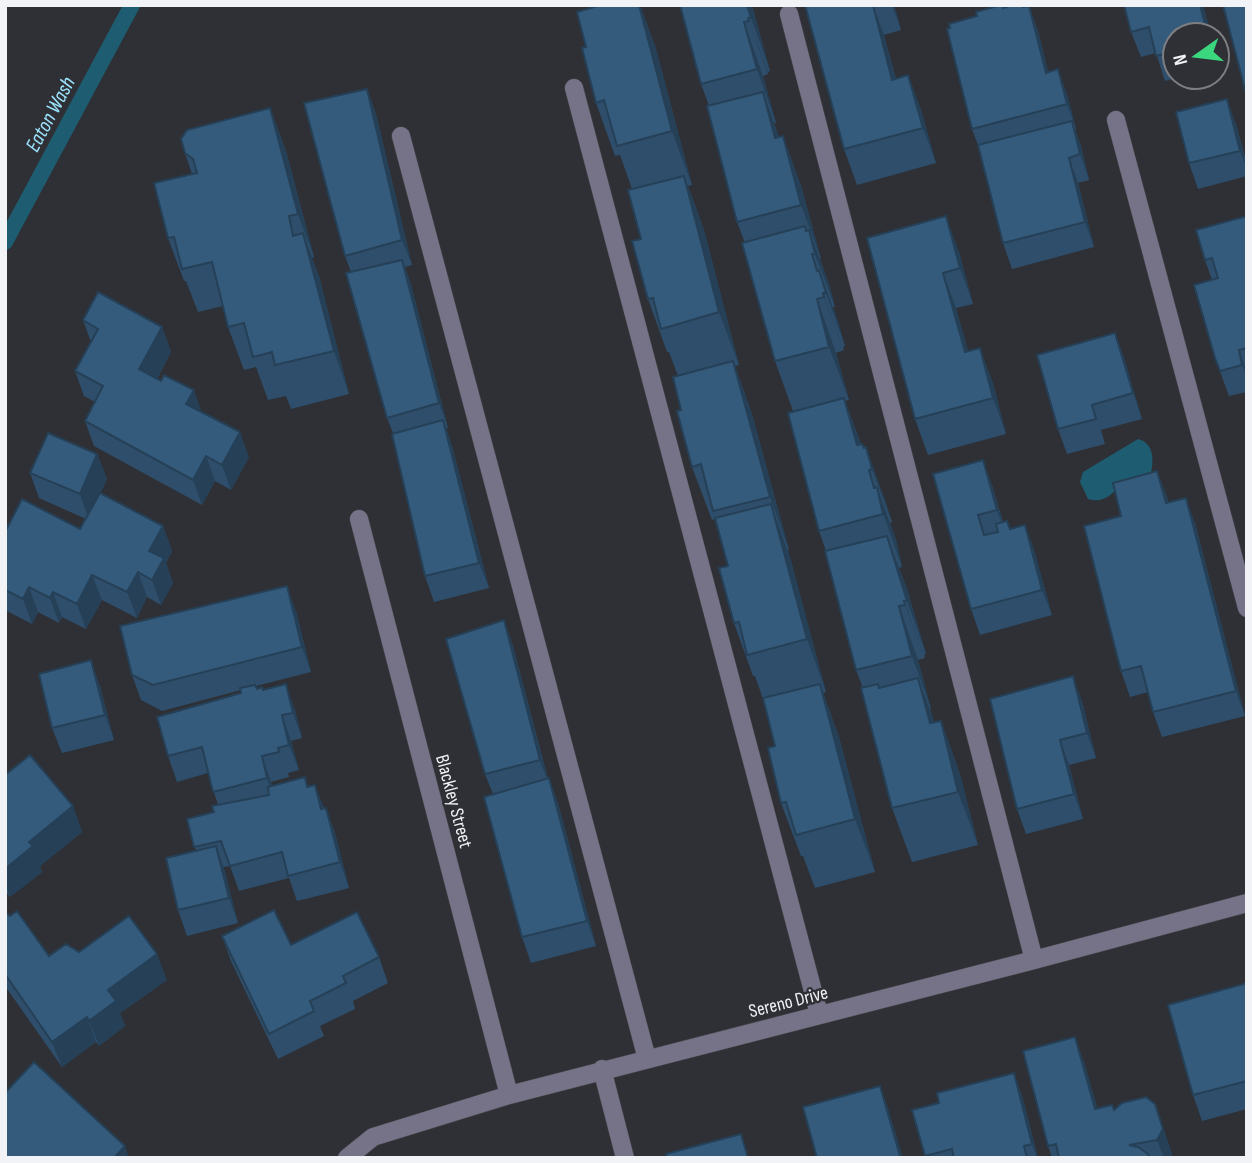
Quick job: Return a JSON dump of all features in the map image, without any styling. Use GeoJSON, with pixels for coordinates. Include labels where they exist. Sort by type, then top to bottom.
{"type":"FeatureCollection","features":[{"type":"Feature","properties":{"kind":"street"},"geometry":{"type":"LineString","coordinates":[[789,14],[1034,961]]}},
{"type":"Feature","properties":{"kind":"street"},"geometry":{"type":"LineString","coordinates":[[574,88],[820,1014]]}},
{"type":"Feature","properties":{"kind":"street"},"geometry":{"type":"LineString","coordinates":[[1116,120],[1247,608]]}},
{"type":"Feature","properties":{"kind":"street"},"geometry":{"type":"LineString","coordinates":[[401,136],[647,1059]]}},
{"type":"Feature","properties":{"kind":"street","name":"Blackley Street"},"geometry":{"type":"LineString","coordinates":[[359,519],[509,1094]]}},
{"type":"Feature","properties":{"kind":"street","name":"Sereno Drive"},"geometry":{"type":"LineString","coordinates":[[347,1158],[373,1137],[509,1094],[1034,961],[1247,902]]}},
{"type":"Feature","properties":{"kind":"street"},"geometry":{"type":"LineString","coordinates":[[602,1069],[625,1158]]}},
{"type":"Feature","properties":{"kind":"water"},"geometry":{"type":"Polygon","coordinates":[[[1138,439],[1148,445],[1152,454],[1150,477],[1122,482],[1112,494],[1103,499],[1088,499],[1080,482],[1083,472],[1138,439]]]}},
{"type":"Feature","properties":{"kind":"building"},"geometry":{"type":"Polygon","coordinates":[[[601,5],[639,5],[672,131],[617,146],[604,100],[596,103],[582,48],[586,47],[577,12],[601,5]]]}},
{"type":"Feature","properties":{"kind":"building"},"geometry":{"type":"Polygon","coordinates":[[[680,5],[747,5],[751,18],[744,22],[757,69],[701,84],[680,5]]]}},
{"type":"Feature","properties":{"kind":"building"},"geometry":{"type":"Polygon","coordinates":[[[805,5],[873,5],[892,80],[908,75],[923,128],[844,149],[805,5]]]}},
{"type":"Feature","properties":{"kind":"building"},"geometry":{"type":"Polygon","coordinates":[[[1003,5],[1003,8],[1013,5],[1029,6],[1046,73],[1058,69],[1067,104],[972,129],[947,29],[950,28],[949,24],[977,16],[976,12],[1003,5]]]}},
{"type":"Feature","properties":{"kind":"building"},"geometry":{"type":"Polygon","coordinates":[[[1124,5],[1200,5],[1204,21],[1161,21],[1161,55],[1156,56],[1149,27],[1131,32],[1124,5]]]}},
{"type":"Feature","properties":{"kind":"building"},"geometry":{"type":"Polygon","coordinates":[[[1223,5],[1247,5],[1247,97],[1231,36],[1231,21],[1227,21],[1223,5]]]}},
{"type":"Feature","properties":{"kind":"building"},"geometry":{"type":"Polygon","coordinates":[[[367,89],[402,240],[345,256],[304,103],[367,89]]]}},
{"type":"Feature","properties":{"kind":"building"},"geometry":{"type":"Polygon","coordinates":[[[763,92],[775,138],[783,136],[801,205],[737,222],[707,106],[763,92]]]}},
{"type":"Feature","properties":{"kind":"building"},"geometry":{"type":"Polygon","coordinates":[[[1227,99],[1240,151],[1189,163],[1176,112],[1227,99]]]}},
{"type":"Feature","properties":{"kind":"building"},"geometry":{"type":"Polygon","coordinates":[[[270,108],[298,214],[289,216],[293,236],[303,233],[334,351],[275,365],[272,352],[253,357],[244,323],[228,327],[212,262],[182,269],[174,237],[168,238],[154,183],[197,173],[193,159],[185,153],[181,139],[187,130],[270,108]]]}},
{"type":"Feature","properties":{"kind":"building"},"geometry":{"type":"Polygon","coordinates":[[[1072,121],[1080,154],[1069,158],[1085,222],[1003,243],[978,145],[1072,121]]]}},
{"type":"Feature","properties":{"kind":"building"},"geometry":{"type":"Polygon","coordinates":[[[684,176],[719,312],[661,329],[653,298],[648,299],[632,241],[641,239],[628,190],[684,176]]]}},
{"type":"Feature","properties":{"kind":"building"},"geometry":{"type":"Polygon","coordinates":[[[946,216],[960,268],[943,273],[965,352],[980,348],[993,398],[915,419],[867,238],[946,216]]]}},
{"type":"Feature","properties":{"kind":"building"},"geometry":{"type":"Polygon","coordinates":[[[1247,216],[1247,348],[1239,350],[1242,365],[1220,371],[1194,285],[1218,278],[1212,258],[1205,260],[1196,230],[1247,216]]]}},
{"type":"Feature","properties":{"kind":"building"},"geometry":{"type":"Polygon","coordinates":[[[805,226],[806,231],[809,230],[815,254],[812,254],[826,293],[823,293],[824,297],[817,299],[829,347],[775,361],[742,243],[805,226]]]}},
{"type":"Feature","properties":{"kind":"building"},"geometry":{"type":"Polygon","coordinates":[[[402,260],[439,403],[387,418],[346,273],[402,260]]]}},
{"type":"Feature","properties":{"kind":"building"},"geometry":{"type":"Polygon","coordinates":[[[98,292],[162,327],[139,369],[161,381],[164,375],[194,390],[186,404],[240,432],[222,465],[206,456],[193,480],[85,421],[103,386],[75,371],[98,329],[83,320],[98,292]]]}},
{"type":"Feature","properties":{"kind":"building"},"geometry":{"type":"Polygon","coordinates":[[[1115,333],[1133,393],[1092,405],[1096,419],[1058,429],[1037,355],[1115,333]]]}},
{"type":"Feature","properties":{"kind":"building"},"geometry":{"type":"Polygon","coordinates":[[[733,361],[770,497],[713,511],[701,464],[692,467],[677,411],[681,410],[673,377],[733,361]]]}},
{"type":"Feature","properties":{"kind":"building"},"geometry":{"type":"Polygon","coordinates":[[[844,398],[857,445],[866,447],[872,469],[869,470],[874,488],[877,487],[883,514],[819,531],[788,413],[844,398]]]}},
{"type":"Feature","properties":{"kind":"building"},"geometry":{"type":"Polygon","coordinates":[[[443,420],[479,563],[425,576],[392,434],[443,420]]]}},
{"type":"Feature","properties":{"kind":"building"},"geometry":{"type":"Polygon","coordinates":[[[48,433],[97,454],[80,494],[30,473],[48,433]]]}},
{"type":"Feature","properties":{"kind":"building"},"geometry":{"type":"Polygon","coordinates":[[[983,460],[997,510],[978,515],[984,535],[998,532],[996,524],[1007,521],[1010,529],[1025,525],[1042,590],[971,609],[933,474],[983,460]]]}},
{"type":"Feature","properties":{"kind":"building"},"geometry":{"type":"Polygon","coordinates":[[[1157,471],[1166,503],[1186,498],[1236,691],[1153,712],[1141,666],[1121,671],[1084,526],[1121,516],[1113,483],[1157,471]]]}},
{"type":"Feature","properties":{"kind":"building"},"geometry":{"type":"Polygon","coordinates":[[[100,493],[163,526],[149,551],[164,558],[152,580],[138,572],[127,592],[92,575],[77,604],[53,592],[50,598],[29,587],[23,599],[5,590],[5,532],[22,499],[80,529],[100,493]]]}},
{"type":"Feature","properties":{"kind":"building"},"geometry":{"type":"Polygon","coordinates":[[[771,504],[807,639],[747,655],[739,622],[734,623],[719,568],[728,566],[715,518],[771,504]]]}},
{"type":"Feature","properties":{"kind":"building"},"geometry":{"type":"Polygon","coordinates":[[[887,536],[907,601],[904,601],[905,605],[899,606],[912,656],[856,670],[825,551],[887,536]]]}},
{"type":"Feature","properties":{"kind":"building"},"geometry":{"type":"Polygon","coordinates":[[[287,586],[302,647],[153,685],[132,675],[120,626],[287,586]]]}},
{"type":"Feature","properties":{"kind":"building"},"geometry":{"type":"Polygon","coordinates":[[[504,620],[540,760],[485,774],[446,639],[504,620]]]}},
{"type":"Feature","properties":{"kind":"building"},"geometry":{"type":"Polygon","coordinates":[[[91,660],[105,715],[52,728],[39,674],[91,660]]]}},
{"type":"Feature","properties":{"kind":"building"},"geometry":{"type":"Polygon","coordinates":[[[1073,676],[1087,733],[1060,740],[1074,794],[1017,809],[990,699],[1073,676]]]}},
{"type":"Feature","properties":{"kind":"building"},"geometry":{"type":"Polygon","coordinates":[[[918,678],[930,723],[941,721],[958,792],[892,808],[861,688],[878,684],[879,688],[918,678]]]}},
{"type":"Feature","properties":{"kind":"building"},"geometry":{"type":"Polygon","coordinates":[[[286,684],[293,713],[282,715],[289,745],[278,748],[279,752],[262,756],[267,778],[213,792],[202,747],[168,756],[157,717],[241,693],[240,688],[255,685],[257,689],[262,687],[263,690],[286,684]]]}},
{"type":"Feature","properties":{"kind":"building"},"geometry":{"type":"Polygon","coordinates":[[[820,684],[855,819],[796,835],[786,802],[781,803],[768,748],[775,746],[763,698],[820,684]]]}},
{"type":"Feature","properties":{"kind":"building"},"geometry":{"type":"Polygon","coordinates":[[[30,755],[73,806],[29,842],[33,846],[5,869],[5,775],[30,755]]]}},
{"type":"Feature","properties":{"kind":"building"},"geometry":{"type":"Polygon","coordinates":[[[305,777],[307,787],[315,785],[321,809],[326,808],[340,862],[288,876],[282,852],[230,866],[221,841],[194,847],[187,819],[214,812],[212,806],[269,795],[268,787],[305,777]]]}},
{"type":"Feature","properties":{"kind":"building"},"geometry":{"type":"Polygon","coordinates":[[[549,778],[587,921],[522,937],[484,797],[549,778]]]}},
{"type":"Feature","properties":{"kind":"building"},"geometry":{"type":"Polygon","coordinates":[[[216,846],[229,898],[178,910],[166,858],[216,846]]]}},
{"type":"Feature","properties":{"kind":"building"},"geometry":{"type":"Polygon","coordinates":[[[274,910],[291,945],[357,912],[379,957],[343,976],[346,983],[310,1001],[314,1011],[269,1034],[222,936],[274,910]]]}},
{"type":"Feature","properties":{"kind":"building"},"geometry":{"type":"Polygon","coordinates":[[[17,911],[49,956],[66,944],[79,952],[129,916],[157,954],[108,990],[116,1001],[89,1021],[87,1017],[52,1042],[5,974],[5,912],[10,916],[17,911]]]}},
{"type":"Feature","properties":{"kind":"building"},"geometry":{"type":"Polygon","coordinates":[[[1247,983],[1247,1081],[1193,1095],[1168,1005],[1247,983]]]}},
{"type":"Feature","properties":{"kind":"building"},"geometry":{"type":"Polygon","coordinates":[[[1075,1037],[1095,1109],[1112,1105],[1114,1110],[1122,1103],[1146,1097],[1155,1104],[1163,1129],[1157,1140],[1129,1145],[1138,1147],[1148,1154],[1149,1158],[1059,1158],[1056,1144],[1048,1146],[1023,1051],[1075,1037]]]}},
{"type":"Feature","properties":{"kind":"building"},"geometry":{"type":"Polygon","coordinates":[[[34,1062],[125,1146],[114,1158],[5,1158],[5,1093],[34,1062]]]}},
{"type":"Feature","properties":{"kind":"building"},"geometry":{"type":"Polygon","coordinates":[[[1014,1073],[1032,1144],[1024,1146],[1027,1158],[954,1158],[952,1149],[925,1156],[912,1110],[939,1103],[937,1093],[1014,1073]]]}},
{"type":"Feature","properties":{"kind":"building"},"geometry":{"type":"Polygon","coordinates":[[[880,1086],[900,1156],[817,1158],[803,1107],[880,1086]]]}},
{"type":"Feature","properties":{"kind":"building"},"geometry":{"type":"Polygon","coordinates":[[[741,1134],[748,1158],[667,1158],[666,1154],[741,1134]]]}},
{"type":"Feature","properties":{"kind":"waterway","name":"Eaton Wash"},"geometry":{"type":"LineString","coordinates":[[5,242],[132,5]]}}]}
